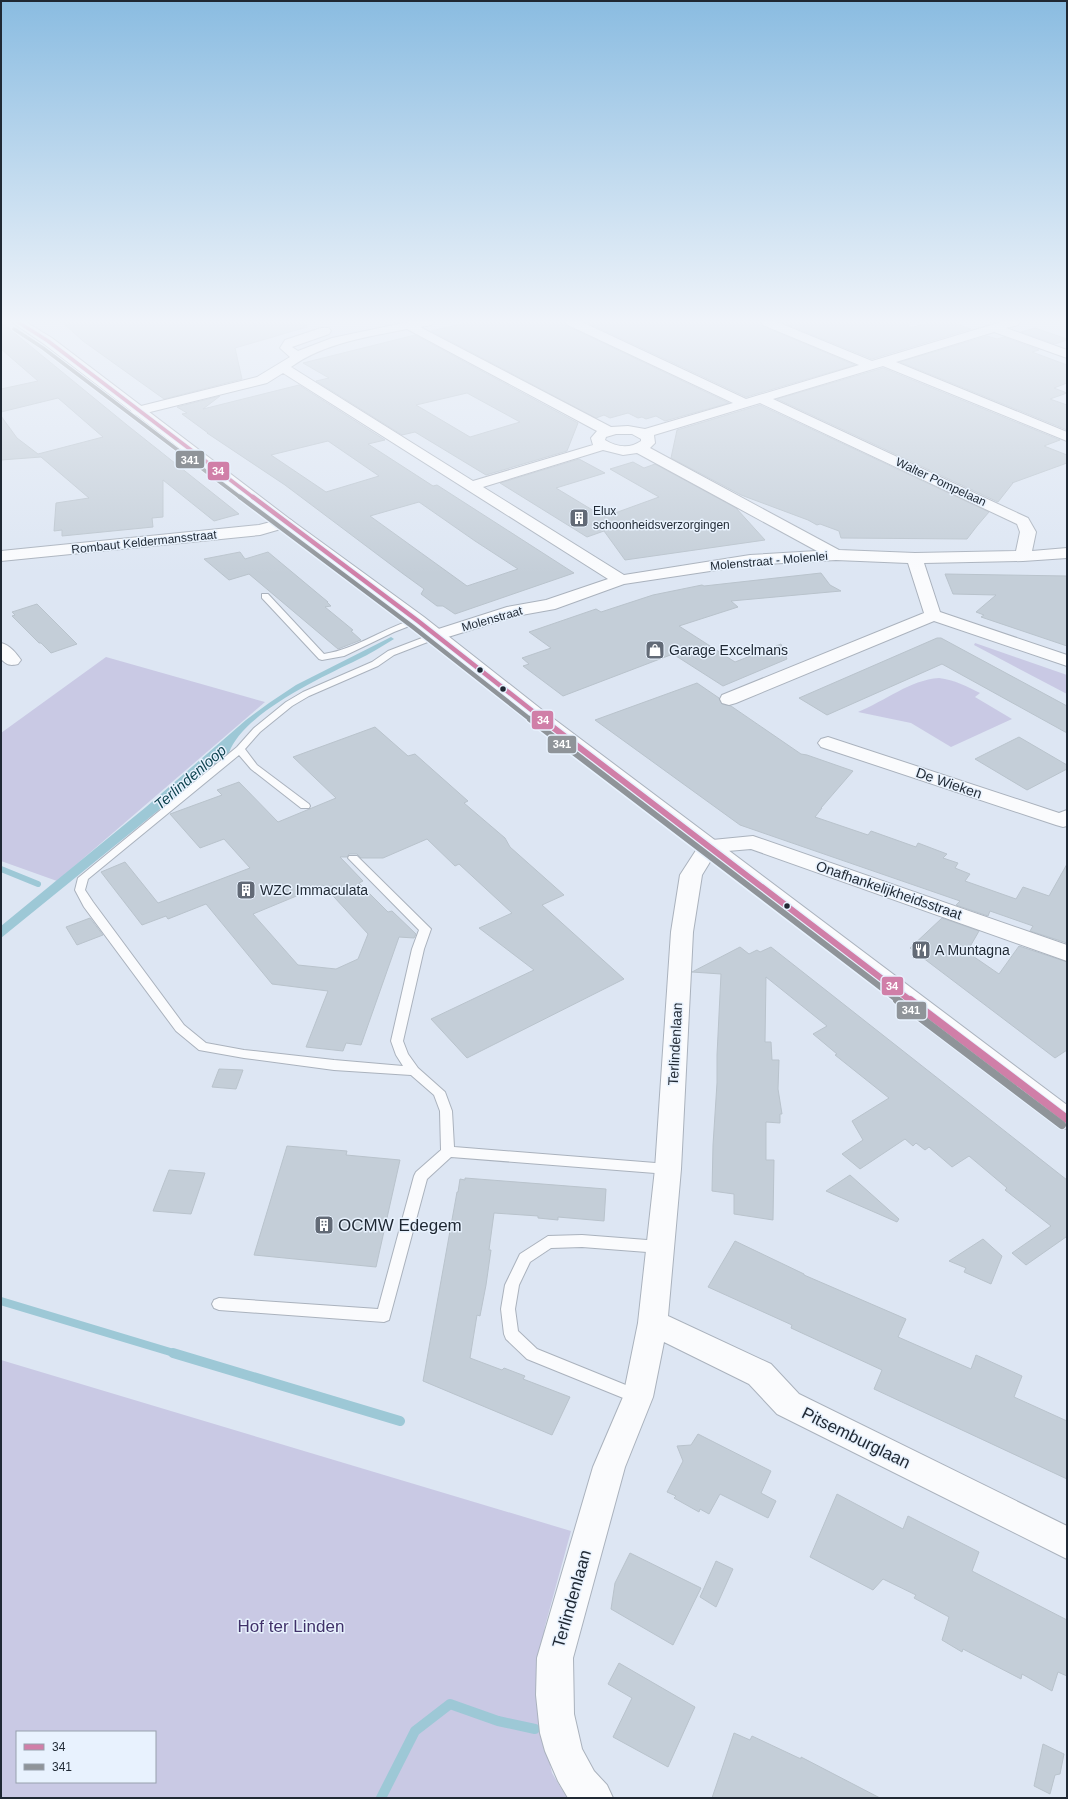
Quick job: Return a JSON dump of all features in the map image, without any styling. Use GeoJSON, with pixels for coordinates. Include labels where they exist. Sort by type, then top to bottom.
{"type":"FeatureCollection","features":[{"type":"Feature","properties":{"kind":"street"},"geometry":{"type":"LineString","coordinates":[[133,406],[286,523],[418,621],[539,717],[1067,1119]]}},
{"type":"Feature","properties":{"kind":"street"},"geometry":{"type":"LineString","coordinates":[[138,410],[155,406]]}},
{"type":"Feature","properties":{"kind":"street"},"geometry":{"type":"LineString","coordinates":[[343,406],[621,580]]}},
{"type":"Feature","properties":{"kind":"street"},"geometry":{"type":"LineString","coordinates":[[561,406],[608,431]]}},
{"type":"Feature","properties":{"kind":"street"},"geometry":{"type":"LineString","coordinates":[[644,434],[734,406]]}},
{"type":"Feature","properties":{"kind":"street","name":"Walter Pompelaan"},"geometry":{"type":"LineString","coordinates":[[777,406],[1023,521],[1028,532],[1023,556]]}},
{"type":"Feature","properties":{"kind":"street"},"geometry":{"type":"LineString","coordinates":[[994,406],[1067,436]]}},
{"type":"Feature","properties":{"kind":"street"},"geometry":{"type":"LineString","coordinates":[[631,430],[644,434],[648,437],[648,443],[640,448],[620,450],[603,446],[598,442],[598,438],[601,434],[608,431],[631,430]]}},
{"type":"Feature","properties":{"kind":"street"},"geometry":{"type":"LineString","coordinates":[[470,486],[603,446]]}},
{"type":"Feature","properties":{"kind":"street"},"geometry":{"type":"LineString","coordinates":[[640,448],[836,555]]}},
{"type":"Feature","properties":{"kind":"street","name":"Rombaut Keldermansstraat"},"geometry":{"type":"LineString","coordinates":[[1,556],[260,530],[286,523]]}},
{"type":"Feature","properties":{"kind":"street","name":"Molenstraat - Molenlei"},"geometry":{"type":"LineString","coordinates":[[442,640],[530,616],[549,605],[621,580],[750,560],[836,555],[915,558],[1023,556],[1067,553]]}},
{"type":"Feature","properties":{"kind":"street"},"geometry":{"type":"LineString","coordinates":[[915,558],[932,615]]}},
{"type":"Feature","properties":{"kind":"street"},"geometry":{"type":"LineString","coordinates":[[729,699],[932,615],[1067,661]]}},
{"type":"Feature","properties":{"kind":"street","name":"De Wieken"},"geometry":{"type":"LineString","coordinates":[[828,743],[1063,821],[1067,816]]}},
{"type":"Feature","properties":{"kind":"street","name":"Onafhankelijkheidsstraat"},"geometry":{"type":"LineString","coordinates":[[709,846],[753,842],[1067,953]]}},
{"type":"Feature","properties":{"kind":"street","name":"Terlindenlaan"},"geometry":{"type":"LineString","coordinates":[[594,1798],[582,1787],[566,1757],[556,1725],[553,1689],[555,1658],[609,1466],[638,1397],[653,1323],[668,1169],[682,932],[691,875],[709,846]]}},
{"type":"Feature","properties":{"kind":"street","name":"Pitsemburglaan"},"geometry":{"type":"LineString","coordinates":[[653,1323],[760,1374],[788,1404],[1067,1543]]}},
{"type":"Feature","properties":{"kind":"lane"},"geometry":{"type":"LineString","coordinates":[[265,596],[322,657],[341,654],[391,630],[418,621]]}},
{"type":"Feature","properties":{"kind":"lane"},"geometry":{"type":"LineString","coordinates":[[414,1071],[244,1054],[203,1047],[180,1028],[88,904],[80,890],[83,878],[124,846],[240,749],[257,730],[289,704],[306,694],[363,669],[391,653],[442,640]]}},
{"type":"Feature","properties":{"kind":"lane"},"geometry":{"type":"LineString","coordinates":[[240,749],[254,767],[305,806]]}},
{"type":"Feature","properties":{"kind":"lane"},"geometry":{"type":"LineString","coordinates":[[353,858],[425,929],[418,948],[397,1041],[402,1055],[414,1071],[439,1092],[446,1111],[448,1152]]}},
{"type":"Feature","properties":{"kind":"lane"},"geometry":{"type":"LineString","coordinates":[[219,1304],[384,1316],[421,1176],[448,1152],[668,1169]]}},
{"type":"Feature","properties":{"kind":"lane"},"geometry":{"type":"LineString","coordinates":[[638,1397],[532,1354],[511,1334],[508,1309],[512,1285],[525,1258],[548,1242],[582,1241],[660,1247]]}},
{"type":"Feature","properties":{"kind":"green space"},"geometry":{"type":"Polygon","coordinates":[[[975,643],[1067,675],[1067,694],[974,645],[975,643]]]}},
{"type":"Feature","properties":{"kind":"green space"},"geometry":{"type":"Polygon","coordinates":[[[106,657],[265,702],[57,881],[1,861],[1,733],[106,657]]]}},
{"type":"Feature","properties":{"kind":"green space"},"geometry":{"type":"Polygon","coordinates":[[[939,678],[955,682],[980,693],[975,697],[1012,719],[951,747],[911,723],[858,712],[908,687],[939,678]]]}},
{"type":"Feature","properties":{"kind":"green space","name":"Hof ter Linden"},"geometry":{"type":"Polygon","coordinates":[[[1,1360],[571,1531],[545,1626],[538,1671],[540,1722],[552,1773],[567,1798],[1,1798],[1,1360]]]}},
{"type":"Feature","properties":{"kind":"water","name":"Terlindenloop"},"geometry":{"type":"Polygon","coordinates":[[[391,637],[394,639],[367,655],[324,676],[285,698],[266,711],[250,724],[237,739],[229,753],[1,938],[1,926],[146,807],[246,720],[296,685],[391,637]]]}},
{"type":"Feature","properties":{"kind":"building"},"geometry":{"type":"Polygon","coordinates":[[[1,406],[26,406],[1,412],[1,406]]]}},
{"type":"Feature","properties":{"kind":"building"},"geometry":{"type":"Polygon","coordinates":[[[67,406],[104,406],[239,514],[214,521],[163,480],[163,517],[152,518],[153,527],[62,536],[62,530],[54,531],[56,503],[89,498],[41,457],[1,460],[1,416],[17,438],[38,454],[103,437],[67,406]]]}},
{"type":"Feature","properties":{"kind":"building"},"geometry":{"type":"Polygon","coordinates":[[[207,406],[203,409],[215,406],[332,406],[385,440],[368,444],[433,486],[437,485],[574,573],[455,614],[443,606],[437,606],[421,594],[424,589],[285,485],[207,433],[182,414],[187,413],[177,407],[207,406]],[[328,441],[271,455],[326,492],[379,476],[328,441]],[[419,502],[370,516],[467,586],[518,569],[419,502]]]}},
{"type":"Feature","properties":{"kind":"building"},"geometry":{"type":"Polygon","coordinates":[[[356,406],[418,406],[470,437],[520,422],[491,406],[546,406],[578,423],[567,451],[486,475],[415,432],[402,435],[356,406]]]}},
{"type":"Feature","properties":{"kind":"building"},"geometry":{"type":"Polygon","coordinates":[[[573,406],[718,406],[665,421],[656,416],[646,419],[642,417],[638,418],[628,413],[610,418],[604,415],[596,418],[573,406]]]}},
{"type":"Feature","properties":{"kind":"building"},"geometry":{"type":"Polygon","coordinates":[[[757,406],[762,406],[989,512],[967,539],[841,538],[839,531],[820,524],[817,525],[808,520],[741,495],[671,458],[677,430],[757,406]]]}},
{"type":"Feature","properties":{"kind":"building"},"geometry":{"type":"Polygon","coordinates":[[[792,406],[976,406],[1060,440],[1044,446],[1067,455],[1067,463],[1012,483],[998,502],[792,406]]]}},
{"type":"Feature","properties":{"kind":"building"},"geometry":{"type":"Polygon","coordinates":[[[1008,406],[1067,406],[1067,430],[1008,406]]]}},
{"type":"Feature","properties":{"kind":"building"},"geometry":{"type":"Polygon","coordinates":[[[579,459],[605,473],[556,488],[604,517],[659,497],[610,469],[633,462],[644,468],[655,464],[736,508],[765,540],[625,560],[604,531],[587,537],[500,483],[579,459]]]}},
{"type":"Feature","properties":{"kind":"building"},"geometry":{"type":"Polygon","coordinates":[[[240,552],[245,559],[268,552],[328,602],[331,606],[325,607],[353,630],[351,631],[361,640],[338,649],[249,574],[229,580],[204,559],[240,552]]]}},
{"type":"Feature","properties":{"kind":"building"},"geometry":{"type":"Polygon","coordinates":[[[821,573],[830,585],[841,591],[731,601],[738,607],[679,626],[735,662],[781,644],[787,659],[723,686],[673,654],[563,696],[523,666],[529,664],[522,658],[551,648],[529,632],[596,609],[601,612],[653,595],[702,585],[821,573]]]}},
{"type":"Feature","properties":{"kind":"building"},"geometry":{"type":"Polygon","coordinates":[[[945,574],[1067,576],[1067,646],[981,617],[984,615],[976,612],[996,595],[953,594],[945,574]]]}},
{"type":"Feature","properties":{"kind":"building"},"geometry":{"type":"Polygon","coordinates":[[[37,604],[77,644],[51,653],[12,616],[15,615],[12,612],[37,604]]]}},
{"type":"Feature","properties":{"kind":"building"},"geometry":{"type":"Polygon","coordinates":[[[937,638],[941,638],[1067,706],[1067,733],[942,664],[827,715],[799,698],[937,638]]]}},
{"type":"Feature","properties":{"kind":"building"},"geometry":{"type":"Polygon","coordinates":[[[697,683],[719,698],[722,704],[731,706],[801,754],[853,771],[815,817],[868,835],[871,831],[916,847],[918,843],[947,854],[943,858],[958,863],[955,868],[970,874],[965,881],[1016,899],[1023,887],[1049,896],[1067,864],[1067,943],[1030,931],[1033,926],[990,911],[988,916],[956,905],[960,901],[740,825],[595,720],[697,683]]]}},
{"type":"Feature","properties":{"kind":"building","name":"WZC Immaculata"},"geometry":{"type":"Polygon","coordinates":[[[375,727],[408,756],[415,754],[468,801],[464,803],[505,838],[510,847],[564,895],[542,905],[624,979],[467,1058],[431,1019],[534,970],[479,928],[512,913],[459,864],[455,866],[427,839],[383,858],[361,858],[357,854],[349,854],[347,857],[340,857],[363,881],[359,883],[388,912],[392,911],[416,934],[414,938],[399,937],[361,1045],[346,1043],[343,1051],[306,1047],[328,991],[272,984],[206,904],[168,919],[166,916],[142,925],[101,872],[125,862],[158,903],[250,868],[224,839],[200,848],[170,814],[222,795],[217,790],[239,782],[278,822],[336,798],[293,757],[375,727]],[[323,885],[253,914],[298,965],[336,969],[358,959],[368,934],[323,885]]]}},
{"type":"Feature","properties":{"kind":"building"},"geometry":{"type":"Polygon","coordinates":[[[1019,737],[1067,765],[1067,769],[1027,790],[975,759],[1019,737]]]}},
{"type":"Feature","properties":{"kind":"building"},"geometry":{"type":"Polygon","coordinates":[[[90,918],[103,935],[77,945],[66,927],[90,918]]]}},
{"type":"Feature","properties":{"kind":"building"},"geometry":{"type":"Polygon","coordinates":[[[942,918],[979,931],[967,952],[999,974],[1019,946],[1067,962],[1067,1050],[1055,1058],[910,948],[942,918]]]}},
{"type":"Feature","properties":{"kind":"building"},"geometry":{"type":"Polygon","coordinates":[[[740,947],[749,954],[757,950],[760,952],[771,947],[1067,1180],[1067,1239],[1066,1237],[1026,1265],[1012,1253],[1051,1226],[1005,1190],[1007,1188],[969,1156],[952,1167],[929,1147],[925,1150],[916,1143],[913,1146],[905,1139],[860,1169],[842,1154],[863,1140],[852,1121],[889,1098],[835,1055],[837,1054],[813,1034],[827,1026],[766,977],[765,1042],[771,1042],[772,1060],[779,1060],[778,1089],[782,1114],[780,1114],[780,1123],[766,1122],[766,1160],[774,1160],[773,1220],[734,1214],[734,1194],[712,1191],[721,974],[692,972],[740,947]]]}},
{"type":"Feature","properties":{"kind":"building"},"geometry":{"type":"Polygon","coordinates":[[[219,1069],[243,1070],[236,1089],[212,1087],[219,1069]]]}},
{"type":"Feature","properties":{"kind":"building","name":"OCMW Edegem"},"geometry":{"type":"Polygon","coordinates":[[[287,1146],[347,1151],[346,1155],[400,1160],[376,1267],[254,1255],[287,1146]]]}},
{"type":"Feature","properties":{"kind":"building"},"geometry":{"type":"Polygon","coordinates":[[[169,1170],[205,1173],[191,1214],[153,1211],[169,1170]]]}},
{"type":"Feature","properties":{"kind":"building"},"geometry":{"type":"Polygon","coordinates":[[[850,1175],[899,1219],[897,1222],[826,1191],[850,1175]]]}},
{"type":"Feature","properties":{"kind":"building"},"geometry":{"type":"Polygon","coordinates":[[[465,1178],[606,1189],[604,1221],[558,1217],[558,1220],[538,1218],[538,1216],[494,1213],[486,1285],[480,1316],[477,1315],[470,1358],[502,1370],[504,1368],[525,1376],[523,1379],[570,1397],[552,1435],[423,1381],[457,1192],[460,1179],[465,1180],[465,1178]]]}},
{"type":"Feature","properties":{"kind":"building"},"geometry":{"type":"Polygon","coordinates":[[[983,1239],[1002,1256],[991,1284],[964,1272],[966,1268],[949,1261],[983,1239]]]}},
{"type":"Feature","properties":{"kind":"building"},"geometry":{"type":"Polygon","coordinates":[[[735,1241],[804,1275],[906,1319],[898,1337],[971,1369],[976,1355],[1022,1376],[1014,1397],[1067,1421],[1067,1479],[874,1389],[882,1370],[791,1328],[792,1325],[708,1287],[735,1241]]]}},
{"type":"Feature","properties":{"kind":"building"},"geometry":{"type":"Polygon","coordinates":[[[698,1434],[771,1471],[761,1493],[776,1501],[768,1518],[720,1494],[709,1514],[700,1509],[699,1512],[674,1498],[676,1496],[667,1492],[683,1461],[677,1446],[691,1445],[698,1434]]]}},
{"type":"Feature","properties":{"kind":"building"},"geometry":{"type":"Polygon","coordinates":[[[837,1494],[903,1529],[908,1516],[979,1552],[972,1571],[1067,1620],[1067,1676],[1058,1672],[1052,1691],[1022,1674],[1021,1679],[963,1649],[962,1652],[942,1640],[949,1617],[914,1598],[916,1595],[883,1579],[873,1590],[810,1557],[837,1494]]]}},
{"type":"Feature","properties":{"kind":"building"},"geometry":{"type":"Polygon","coordinates":[[[630,1553],[701,1588],[673,1645],[611,1609],[615,1583],[630,1553]]]}},
{"type":"Feature","properties":{"kind":"building"},"geometry":{"type":"Polygon","coordinates":[[[716,1561],[733,1569],[716,1607],[700,1597],[716,1561]]]}},
{"type":"Feature","properties":{"kind":"building"},"geometry":{"type":"Polygon","coordinates":[[[619,1663],[695,1707],[668,1767],[613,1737],[632,1698],[608,1684],[619,1663]]]}},
{"type":"Feature","properties":{"kind":"building"},"geometry":{"type":"Polygon","coordinates":[[[734,1733],[750,1740],[752,1736],[801,1759],[801,1757],[880,1798],[712,1798],[734,1733]]]}},
{"type":"Feature","properties":{"kind":"building"},"geometry":{"type":"Polygon","coordinates":[[[1043,1744],[1064,1754],[1060,1774],[1055,1775],[1050,1794],[1034,1786],[1043,1744]]]}},
{"type":"Feature","properties":{"kind":"waterway"},"geometry":{"type":"LineString","coordinates":[[1,869],[38,884]]}},
{"type":"Feature","properties":{"kind":"waterway"},"geometry":{"type":"LineString","coordinates":[[1,1301],[177,1354]]}},
{"type":"Feature","properties":{"kind":"waterway"},"geometry":{"type":"LineString","coordinates":[[173,1353],[400,1421]]}},
{"type":"Feature","properties":{"kind":"waterway"},"geometry":{"type":"LineString","coordinates":[[381,1798],[415,1731],[450,1704],[498,1721],[535,1729]]}},
{"type":"Feature","properties":{"kind":"transit line","name":"341"},"geometry":{"type":"LineString","coordinates":[[119,406],[413,627],[534,723],[1062,1125]]}},
{"type":"Feature","properties":{"kind":"transit line","name":"34"},"geometry":{"type":"LineString","coordinates":[[133,406],[286,523],[418,621],[539,717],[1067,1119]]}},
{"type":"Feature","properties":{"kind":"place","name":"Elux schoonheidsverzorgingen"},"geometry":{"type":"Point","coordinates":[579,518]}},
{"type":"Feature","properties":{"kind":"place","name":"Garage Excelmans"},"geometry":{"type":"Point","coordinates":[655,650]}},
{"type":"Feature","properties":{"kind":"place","name":"WZC Immaculata"},"geometry":{"type":"Point","coordinates":[246,890]}},
{"type":"Feature","properties":{"kind":"place","name":"A Muntagna"},"geometry":{"type":"Point","coordinates":[921,950]}},
{"type":"Feature","properties":{"kind":"place","name":"OCMW Edegem"},"geometry":{"type":"Point","coordinates":[324,1225]}}]}
